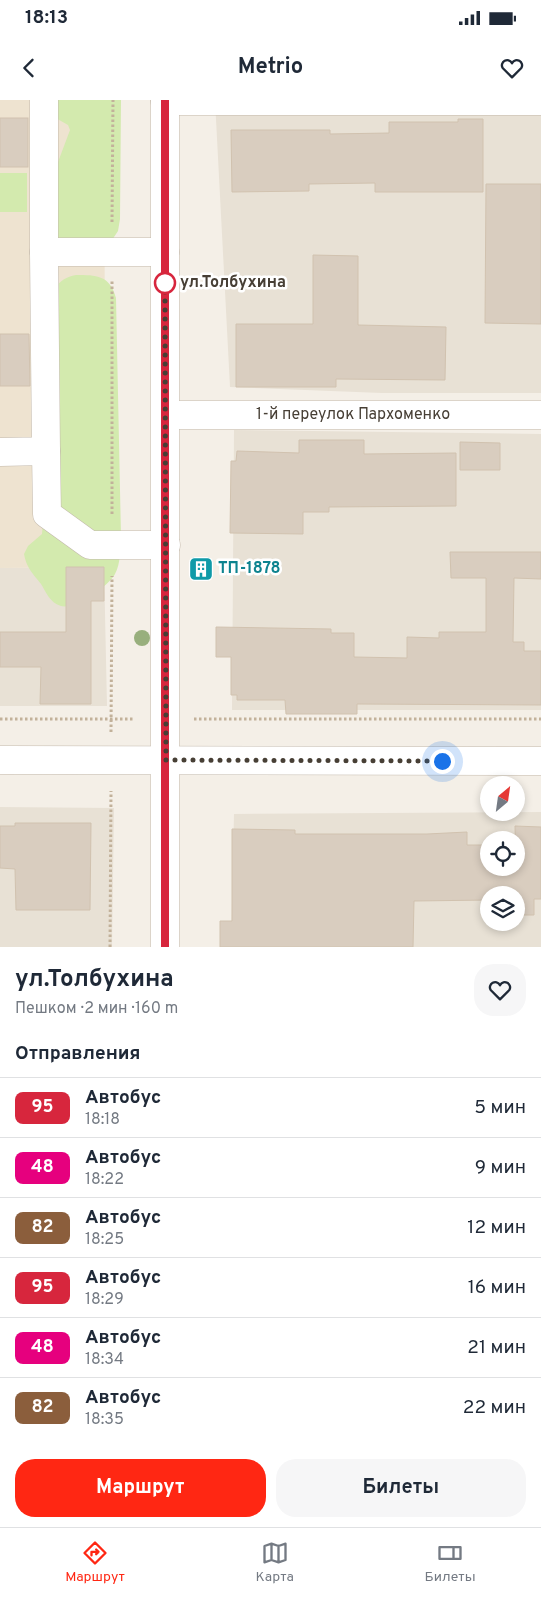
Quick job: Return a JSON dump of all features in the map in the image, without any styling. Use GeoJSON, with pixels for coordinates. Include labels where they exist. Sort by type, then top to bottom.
{"type":"FeatureCollection","features":[{"type":"Feature","properties":{"kind":"street"},"geometry":{"type":"LineString","coordinates":[[44,100],[47,514],[90,545],[166,545]]}},
{"type":"Feature","properties":{"kind":"street"},"geometry":{"type":"LineString","coordinates":[[165,947],[165,101],[541,100]]}},
{"type":"Feature","properties":{"kind":"street"},"geometry":{"type":"LineString","coordinates":[[44,252],[165,252]]}},
{"type":"Feature","properties":{"kind":"street","name":"1-й переулок Пархоменко"},"geometry":{"type":"LineString","coordinates":[[166,415],[541,415]]}},
{"type":"Feature","properties":{"kind":"street"},"geometry":{"type":"LineString","coordinates":[[0,452],[46,451]]}},
{"type":"Feature","properties":{"kind":"street"},"geometry":{"type":"LineString","coordinates":[[0,760],[541,762]]}},
{"type":"Feature","properties":{"kind":"path"},"geometry":{"type":"LineString","coordinates":[[0,719],[541,719]]}},
{"type":"Feature","properties":{"kind":"shaded area"},"geometry":{"type":"Polygon","coordinates":[[[0,100],[105,100],[104,567],[0,568],[0,100]]]}},
{"type":"Feature","properties":{"kind":"shaded area"},"geometry":{"type":"Polygon","coordinates":[[[215,100],[541,100],[541,393],[382,393],[230,387],[215,100]]]}},
{"type":"Feature","properties":{"kind":"shaded area"},"geometry":{"type":"Polygon","coordinates":[[[234,430],[541,434],[541,710],[232,710],[234,430]]]}},
{"type":"Feature","properties":{"kind":"shaded area"},"geometry":{"type":"Polygon","coordinates":[[[104,567],[107,706],[0,706],[0,568],[104,567]]]}},
{"type":"Feature","properties":{"kind":"shaded area"},"geometry":{"type":"Polygon","coordinates":[[[0,807],[114,808],[112,947],[0,947],[0,807]]]}},
{"type":"Feature","properties":{"kind":"shaded area"},"geometry":{"type":"Polygon","coordinates":[[[480,812],[480,821],[525,821],[525,812],[541,812],[541,947],[231,947],[234,814],[480,812]]]}},
{"type":"Feature","properties":{"kind":"green space"},"geometry":{"type":"Polygon","coordinates":[[[34,100],[121,100],[120,219],[118,231],[108,246],[53,238],[58,162],[70,130],[68,125],[40,109],[34,100]]]}},
{"type":"Feature","properties":{"kind":"green space"},"geometry":{"type":"Polygon","coordinates":[[[0,173],[27,173],[27,212],[0,212],[0,173]]]}},
{"type":"Feature","properties":{"kind":"green space"},"geometry":{"type":"Polygon","coordinates":[[[76,275],[90,275],[101,278],[110,285],[116,298],[121,537],[118,565],[115,574],[106,585],[82,601],[61,606],[51,600],[30,570],[24,554],[28,546],[42,534],[55,288],[64,279],[76,275]]]}},
{"type":"Feature","properties":{"kind":"building"},"geometry":{"type":"Polygon","coordinates":[[[0,118],[28,118],[28,167],[0,167],[0,118]]]}},
{"type":"Feature","properties":{"kind":"building"},"geometry":{"type":"Polygon","coordinates":[[[458,119],[483,119],[483,192],[375,192],[375,183],[309,184],[309,191],[232,192],[231,130],[330,130],[330,134],[389,133],[389,122],[458,122],[458,119]]]}},
{"type":"Feature","properties":{"kind":"building"},"geometry":{"type":"Polygon","coordinates":[[[486,184],[541,184],[541,324],[485,323],[486,184]]]}},
{"type":"Feature","properties":{"kind":"building"},"geometry":{"type":"Polygon","coordinates":[[[313,255],[358,256],[358,325],[446,327],[445,380],[336,379],[336,387],[236,387],[236,324],[313,324],[313,255]]]}},
{"type":"Feature","properties":{"kind":"building"},"geometry":{"type":"Polygon","coordinates":[[[0,334],[29,334],[30,386],[0,386],[0,334]]]}},
{"type":"Feature","properties":{"kind":"building"},"geometry":{"type":"Polygon","coordinates":[[[299,440],[364,440],[364,454],[456,453],[456,506],[329,507],[329,512],[303,512],[303,534],[230,533],[231,461],[236,461],[237,451],[299,453],[299,440]]]}},
{"type":"Feature","properties":{"kind":"building"},"geometry":{"type":"Polygon","coordinates":[[[460,442],[500,443],[500,470],[460,470],[460,442]]]}},
{"type":"Feature","properties":{"kind":"building"},"geometry":{"type":"Polygon","coordinates":[[[450,552],[541,552],[541,579],[514,578],[513,642],[524,642],[524,651],[541,651],[541,705],[357,704],[357,714],[286,714],[285,700],[237,700],[237,695],[231,695],[231,657],[216,657],[216,627],[331,629],[331,633],[354,633],[354,657],[407,658],[407,637],[439,638],[439,632],[486,632],[486,578],[451,578],[450,552]]]}},
{"type":"Feature","properties":{"kind":"building"},"geometry":{"type":"Polygon","coordinates":[[[66,567],[104,567],[104,601],[91,601],[91,704],[40,704],[41,667],[0,667],[0,632],[66,632],[66,567]]]}},
{"type":"Feature","properties":{"kind":"building"},"geometry":{"type":"Polygon","coordinates":[[[15,823],[91,823],[90,910],[16,910],[15,869],[0,868],[0,826],[15,826],[15,823]]]}},
{"type":"Feature","properties":{"kind":"building"},"geometry":{"type":"Polygon","coordinates":[[[515,826],[541,827],[541,899],[534,899],[534,915],[525,915],[525,886],[480,886],[480,900],[414,901],[413,947],[220,947],[220,921],[232,921],[232,829],[295,830],[295,834],[427,834],[467,832],[467,845],[480,845],[480,876],[525,876],[525,831],[515,831],[515,826]]]}},
{"type":"Feature","properties":{"kind":"bus line","name":"95"},"geometry":{"type":"LineString","coordinates":[[165,100],[165,947]]}},
{"type":"Feature","properties":{"kind":"place","name":"ул.Толбухина"},"geometry":{"type":"Point","coordinates":[165,283]}},
{"type":"Feature","properties":{"kind":"place","name":"ТП-1878"},"geometry":{"type":"Point","coordinates":[201,569]}},
{"type":"Feature","properties":{"kind":"route"},"geometry":{"type":"LineString","coordinates":[[165,283],[166,760],[442,761]]}}]}
